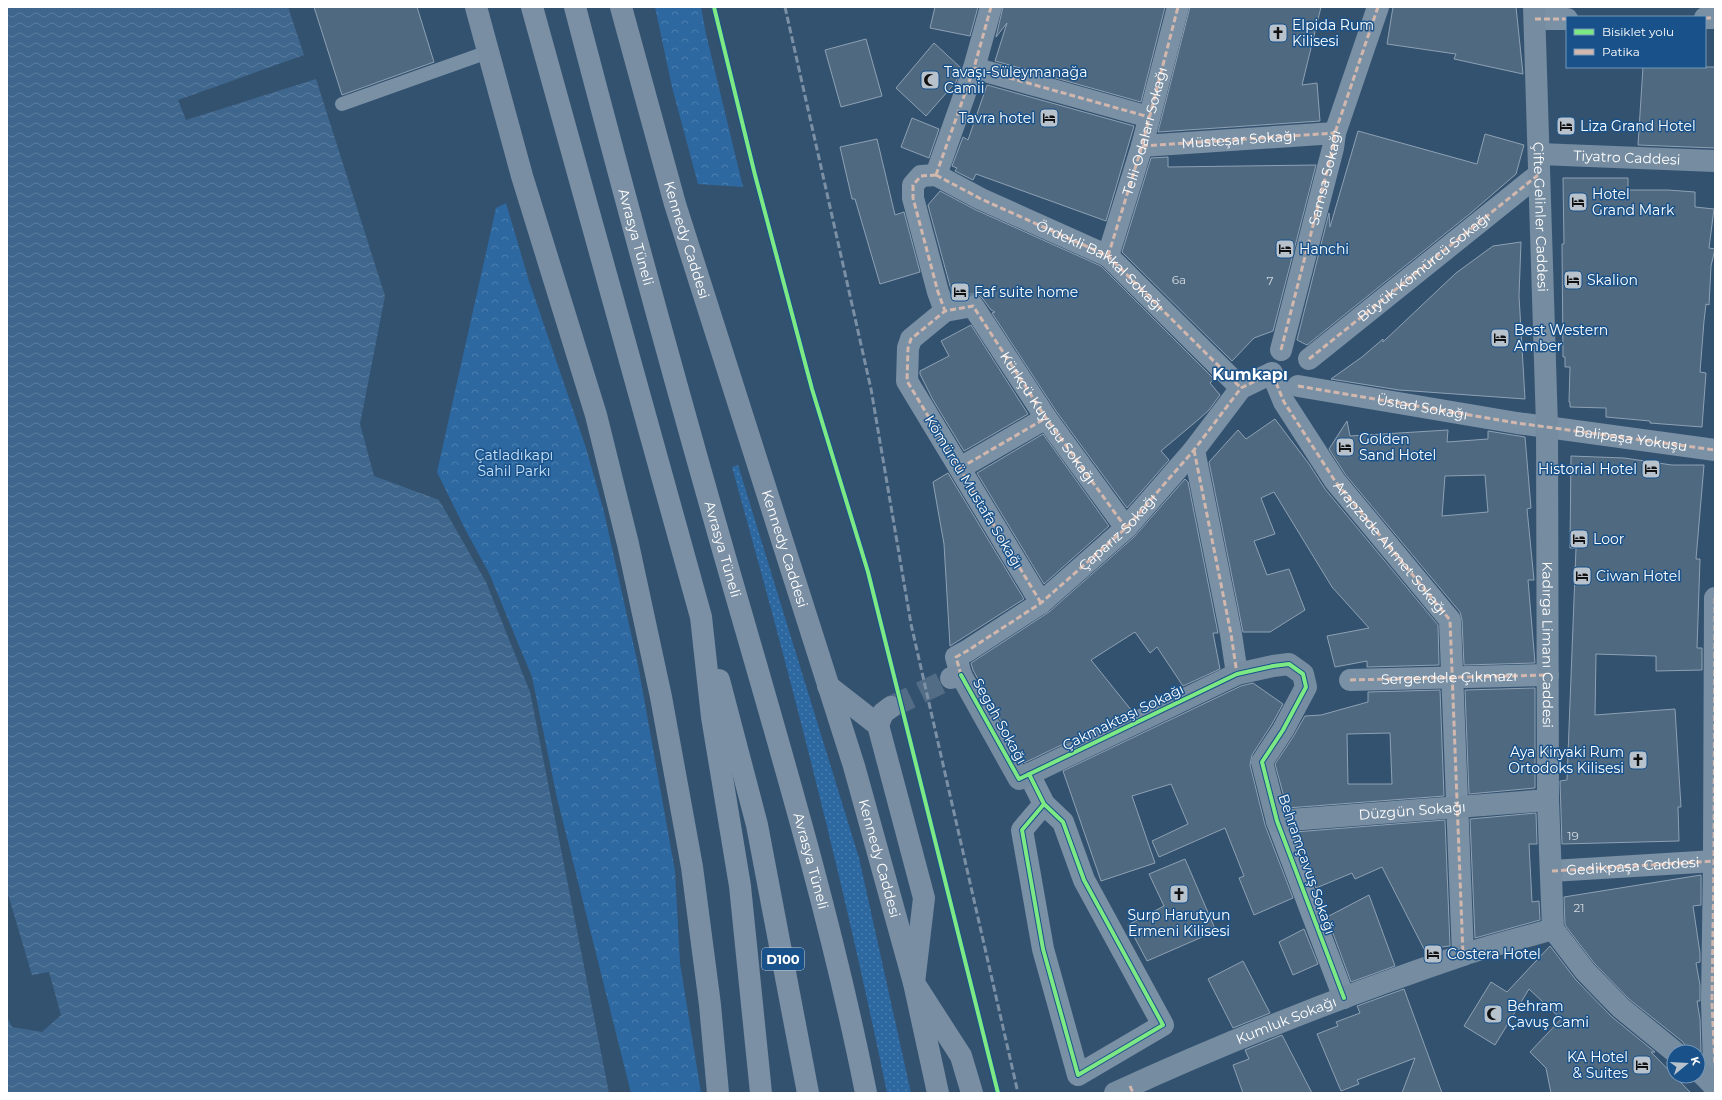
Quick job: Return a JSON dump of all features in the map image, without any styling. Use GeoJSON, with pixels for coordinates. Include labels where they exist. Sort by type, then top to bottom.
{"type":"FeatureCollection","features":[{"type":"Feature","properties":{"kind":"highway"},"geometry":{"type":"LineString","coordinates":[[532,7],[701,617],[712,717],[740,886],[761,1093]]}},
{"type":"Feature","properties":{"kind":"highway","name":"Avrasya Tüneli"},"geometry":{"type":"LineString","coordinates":[[575,7],[676,385],[817,884],[856,1045],[866,1093]]}},
{"type":"Feature","properties":{"kind":"highway","name":"D100"},"geometry":{"type":"LineString","coordinates":[[701,617],[757,825],[808,1093]]}},
{"type":"Feature","properties":{"kind":"main road"},"geometry":{"type":"LineString","coordinates":[[476,7],[522,176],[596,415],[630,552],[661,697],[692,867],[710,1005],[718,1093]]}},
{"type":"Feature","properties":{"kind":"main road","name":"Kennedy Caddesi"},"geometry":{"type":"LineString","coordinates":[[621,7],[675,204],[856,774],[914,983],[938,1093]]}},
{"type":"Feature","properties":{"kind":"main road"},"geometry":{"type":"LineString","coordinates":[[828,686],[878,725],[924,898],[914,983],[961,1056],[972,1093]]}},
{"type":"Feature","properties":{"kind":"main road"},"geometry":{"type":"LineString","coordinates":[[878,725],[883,713],[892,706]]}},
{"type":"Feature","properties":{"kind":"street"},"geometry":{"type":"LineString","coordinates":[[945,311],[938,292],[913,198],[913,185],[921,176],[936,175],[974,68],[991,7]]}},
{"type":"Feature","properties":{"kind":"street","name":"Telli Odaları Sokağı"},"geometry":{"type":"LineString","coordinates":[[1108,256],[1142,146],[1178,7]]}},
{"type":"Feature","properties":{"kind":"street","name":"Samsa Sokağı"},"geometry":{"type":"LineString","coordinates":[[1281,350],[1333,148],[1335,133],[1378,7]]}},
{"type":"Feature","properties":{"kind":"street"},"geometry":{"type":"LineString","coordinates":[[1534,13],[1566,19]]}},
{"type":"Feature","properties":{"kind":"street","name":"Çifte Gelinler Caddesi"},"geometry":{"type":"LineString","coordinates":[[1534,13],[1547,426]]}},
{"type":"Feature","properties":{"kind":"street"},"geometry":{"type":"LineString","coordinates":[[974,68],[1149,117]]}},
{"type":"Feature","properties":{"kind":"street","name":"Müsteşar Sokağı"},"geometry":{"type":"LineString","coordinates":[[1142,146],[1335,133]]}},
{"type":"Feature","properties":{"kind":"street","name":"Tiyatro Caddesi"},"geometry":{"type":"LineString","coordinates":[[1539,154],[1715,161]]}},
{"type":"Feature","properties":{"kind":"street","name":"Ördekli Bakkal Sokağı"},"geometry":{"type":"LineString","coordinates":[[936,175],[981,199],[1108,256],[1241,388]]}},
{"type":"Feature","properties":{"kind":"street","name":"Büyük Kömürcü Sokağı"},"geometry":{"type":"LineString","coordinates":[[1309,359],[1538,175]]}},
{"type":"Feature","properties":{"kind":"street","name":"Kürkçü Kuyusu Sokağı"},"geometry":{"type":"LineString","coordinates":[[945,311],[973,306],[1046,418],[1126,528]]}},
{"type":"Feature","properties":{"kind":"street","name":"Kömürcü Mustafa Sokağı"},"geometry":{"type":"LineString","coordinates":[[945,311],[911,339],[908,348],[907,381],[1041,603]]}},
{"type":"Feature","properties":{"kind":"street"},"geometry":{"type":"LineString","coordinates":[[1287,348],[1300,349],[1309,359],[1311,365],[1308,378],[1298,386],[1286,386],[1275,379],[1272,373],[1273,360],[1281,350],[1287,348]]}},
{"type":"Feature","properties":{"kind":"street","name":"Çaparız Sokağı"},"geometry":{"type":"LineString","coordinates":[[956,676],[956,657],[967,652],[1041,603],[1126,528],[1194,450],[1241,388],[1272,373]]}},
{"type":"Feature","properties":{"kind":"street","name":"Arapzade Ahmet Sokağı"},"geometry":{"type":"LineString","coordinates":[[1272,373],[1284,402],[1335,481],[1450,620],[1463,955]]}},
{"type":"Feature","properties":{"kind":"street","name":"Üstad Sokağı"},"geometry":{"type":"LineString","coordinates":[[1298,386],[1517,423],[1547,426]]}},
{"type":"Feature","properties":{"kind":"street"},"geometry":{"type":"LineString","coordinates":[[960,468],[1046,418]]}},
{"type":"Feature","properties":{"kind":"street","name":"Balipaşa Yokuşu"},"geometry":{"type":"LineString","coordinates":[[1547,426],[1715,450]]}},
{"type":"Feature","properties":{"kind":"street","name":"Kadırga Limanı Caddesi"},"geometry":{"type":"LineString","coordinates":[[1547,426],[1548,800],[1552,871],[1553,929]]}},
{"type":"Feature","properties":{"kind":"street"},"geometry":{"type":"LineString","coordinates":[[1194,450],[1231,634],[1237,674]]}},
{"type":"Feature","properties":{"kind":"street"},"geometry":{"type":"LineString","coordinates":[[1715,598],[1715,861],[1712,1002],[1715,1065]]}},
{"type":"Feature","properties":{"kind":"street","name":"Behramçavuş Sokağı"},"geometry":{"type":"LineString","coordinates":[[1237,674],[1288,664],[1303,674],[1306,687],[1283,730],[1262,762],[1277,821],[1344,998]]}},
{"type":"Feature","properties":{"kind":"street","name":"Çakmaktaşı Sokağı"},"geometry":{"type":"LineString","coordinates":[[1024,776],[1237,674]]}},
{"type":"Feature","properties":{"kind":"street","name":"Sergerdele Çıkmazı"},"geometry":{"type":"LineString","coordinates":[[1350,680],[1548,675]]}},
{"type":"Feature","properties":{"kind":"street","name":"Segah Sokağı"},"geometry":{"type":"LineString","coordinates":[[956,676],[1024,776]]}},
{"type":"Feature","properties":{"kind":"street"},"geometry":{"type":"LineString","coordinates":[[1024,776],[1044,804],[1063,822],[1084,880],[1163,1025],[1078,1075],[1043,949],[1022,830],[1044,804]]}},
{"type":"Feature","properties":{"kind":"street","name":"Düzgün Sokağı"},"geometry":{"type":"LineString","coordinates":[[1277,821],[1548,800]]}},
{"type":"Feature","properties":{"kind":"street","name":"Gedikpaşa Caddesi"},"geometry":{"type":"LineString","coordinates":[[1552,871],[1715,861]]}},
{"type":"Feature","properties":{"kind":"street"},"geometry":{"type":"LineString","coordinates":[[1553,929],[1585,971],[1621,1008],[1666,1045]]}},
{"type":"Feature","properties":{"kind":"street","name":"Kumluk Sokağı"},"geometry":{"type":"LineString","coordinates":[[1126,1091],[1292,1018],[1344,998],[1463,955],[1553,929]]}},
{"type":"Feature","properties":{"kind":"street"},"geometry":{"type":"LineString","coordinates":[[1706,1078],[1715,1087]]}},
{"type":"Feature","properties":{"kind":"lane"},"geometry":{"type":"LineString","coordinates":[[342,104],[488,52]]}},
{"type":"Feature","properties":{"kind":"green space"},"geometry":{"type":"Polygon","coordinates":[[[655,7],[701,7],[706,34],[743,187],[698,184],[672,87],[655,7]]]}},
{"type":"Feature","properties":{"kind":"green space","name":"Çatladıkapı Sahil Parkı"},"geometry":{"type":"Polygon","coordinates":[[[506,203],[529,281],[586,448],[604,512],[638,665],[675,871],[680,963],[701,1093],[631,1093],[557,798],[532,677],[489,573],[437,472],[496,208],[506,203]]]}},
{"type":"Feature","properties":{"kind":"green space"},"geometry":{"type":"Polygon","coordinates":[[[738,465],[859,858],[911,1093],[887,1093],[853,935],[815,778],[775,622],[732,467],[738,465]]]}},
{"type":"Feature","properties":{"kind":"water"},"geometry":{"type":"Polygon","coordinates":[[[7,7],[288,7],[304,55],[178,100],[186,120],[316,79],[385,296],[360,424],[374,476],[439,500],[486,582],[530,692],[609,1093],[7,1093],[7,1017],[12,1027],[42,1032],[61,1015],[49,972],[32,975],[7,891],[7,7]]]}},
{"type":"Feature","properties":{"kind":"building"},"geometry":{"type":"Polygon","coordinates":[[[314,7],[417,7],[434,62],[342,95],[314,7]]]}},
{"type":"Feature","properties":{"kind":"building"},"geometry":{"type":"Polygon","coordinates":[[[935,7],[978,7],[970,36],[930,28],[935,7]]]}},
{"type":"Feature","properties":{"kind":"building"},"geometry":{"type":"Polygon","coordinates":[[[1003,7],[1165,7],[1141,102],[995,61],[1007,23],[996,37],[1003,7]]]}},
{"type":"Feature","properties":{"kind":"building"},"geometry":{"type":"Polygon","coordinates":[[[1190,7],[1321,7],[1302,85],[1317,83],[1320,121],[1158,132],[1190,7]]]}},
{"type":"Feature","properties":{"kind":"building"},"geometry":{"type":"Polygon","coordinates":[[[1393,7],[1516,7],[1523,74],[1454,59],[1456,54],[1387,44],[1393,7]]]}},
{"type":"Feature","properties":{"kind":"building"},"geometry":{"type":"Polygon","coordinates":[[[866,39],[882,96],[841,107],[825,50],[866,39]]]}},
{"type":"Feature","properties":{"kind":"building","name":"Tavaşı-Süleymanağa Camii"},"geometry":{"type":"Polygon","coordinates":[[[934,43],[961,68],[956,82],[926,116],[896,88],[934,43]]]}},
{"type":"Feature","properties":{"kind":"building"},"geometry":{"type":"Polygon","coordinates":[[[1715,67],[1715,148],[1638,145],[1643,68],[1715,67]]]}},
{"type":"Feature","properties":{"kind":"building"},"geometry":{"type":"Polygon","coordinates":[[[987,85],[1134,126],[1106,221],[976,174],[973,180],[955,171],[957,168],[952,166],[963,137],[968,140],[987,85]]]}},
{"type":"Feature","properties":{"kind":"building"},"geometry":{"type":"Polygon","coordinates":[[[912,118],[939,129],[929,158],[901,147],[912,118]]]}},
{"type":"Feature","properties":{"kind":"building"},"geometry":{"type":"Polygon","coordinates":[[[1358,131],[1477,164],[1485,134],[1524,145],[1516,174],[1472,212],[1307,345],[1297,340],[1329,213],[1330,227],[1358,131]]]}},
{"type":"Feature","properties":{"kind":"building"},"geometry":{"type":"Polygon","coordinates":[[[877,139],[895,215],[904,212],[920,272],[880,284],[855,199],[852,199],[840,147],[877,139]]]}},
{"type":"Feature","properties":{"kind":"building"},"geometry":{"type":"Polygon","coordinates":[[[1168,157],[1168,167],[1316,165],[1273,331],[1254,338],[1232,361],[1122,252],[1151,158],[1168,157]]]}},
{"type":"Feature","properties":{"kind":"building"},"geometry":{"type":"Polygon","coordinates":[[[1563,178],[1628,178],[1628,190],[1695,192],[1695,207],[1714,209],[1709,248],[1715,249],[1711,266],[1709,305],[1706,304],[1700,372],[1706,373],[1702,427],[1650,423],[1650,421],[1606,417],[1606,408],[1570,407],[1570,367],[1565,367],[1565,357],[1563,357],[1563,178]]]}},
{"type":"Feature","properties":{"kind":"building"},"geometry":{"type":"Polygon","coordinates":[[[940,191],[976,210],[1101,266],[1214,379],[1210,383],[1220,395],[1209,410],[1161,451],[1169,460],[1127,508],[1056,411],[992,313],[995,312],[991,310],[978,294],[953,297],[928,205],[940,191]]]}},
{"type":"Feature","properties":{"kind":"building"},"geometry":{"type":"Polygon","coordinates":[[[1521,242],[1519,296],[1525,399],[1399,390],[1331,379],[1362,357],[1383,339],[1383,342],[1456,273],[1493,246],[1521,242]]]}},
{"type":"Feature","properties":{"kind":"building"},"geometry":{"type":"Polygon","coordinates":[[[971,325],[1028,414],[964,451],[933,400],[920,374],[920,371],[949,356],[941,341],[971,325]]]}},
{"type":"Feature","properties":{"kind":"building"},"geometry":{"type":"Polygon","coordinates":[[[1275,419],[1309,464],[1325,489],[1438,625],[1439,665],[1367,667],[1367,661],[1335,667],[1327,636],[1369,628],[1332,587],[1274,492],[1261,498],[1275,534],[1254,541],[1267,575],[1289,569],[1305,610],[1270,632],[1243,632],[1209,462],[1238,430],[1246,439],[1275,419]]]}},
{"type":"Feature","properties":{"kind":"building"},"geometry":{"type":"Polygon","coordinates":[[[1347,421],[1350,436],[1448,430],[1447,442],[1488,439],[1488,431],[1525,437],[1531,508],[1527,509],[1534,580],[1528,580],[1535,663],[1464,665],[1462,620],[1460,612],[1345,474],[1329,449],[1347,421]],[[1485,475],[1445,476],[1442,516],[1488,512],[1485,475]]]}},
{"type":"Feature","properties":{"kind":"building"},"geometry":{"type":"Polygon","coordinates":[[[1043,434],[1109,526],[1044,584],[977,473],[1043,434]]]}},
{"type":"Feature","properties":{"kind":"building"},"geometry":{"type":"Polygon","coordinates":[[[1571,456],[1624,458],[1672,465],[1704,465],[1696,559],[1700,559],[1697,648],[1702,648],[1702,670],[1656,671],[1656,656],[1596,654],[1595,715],[1675,709],[1681,807],[1678,807],[1679,841],[1562,844],[1560,781],[1567,780],[1576,548],[1570,548],[1571,456]]]}},
{"type":"Feature","properties":{"kind":"building"},"geometry":{"type":"Polygon","coordinates":[[[948,473],[1024,599],[950,646],[944,544],[933,482],[948,473]]]}},
{"type":"Feature","properties":{"kind":"building"},"geometry":{"type":"Polygon","coordinates":[[[1185,479],[1188,482],[1218,633],[1213,633],[1220,669],[1183,686],[1157,647],[1150,653],[1135,632],[1091,660],[1132,711],[1024,763],[973,670],[971,663],[1049,612],[1134,537],[1185,479]]]}},
{"type":"Feature","properties":{"kind":"building"},"geometry":{"type":"Polygon","coordinates":[[[1253,683],[1283,704],[1252,755],[1250,765],[1265,825],[1293,898],[1254,915],[1239,878],[1244,876],[1225,828],[1159,857],[1152,841],[1188,824],[1171,784],[1132,796],[1155,863],[1101,881],[1063,771],[1241,686],[1253,683]]]}},
{"type":"Feature","properties":{"kind":"building"},"geometry":{"type":"Polygon","coordinates":[[[1535,688],[1535,788],[1469,794],[1465,690],[1535,688]]]}},
{"type":"Feature","properties":{"kind":"building"},"geometry":{"type":"Polygon","coordinates":[[[1440,690],[1444,796],[1287,808],[1275,764],[1305,716],[1321,715],[1368,702],[1368,692],[1440,690]],[[1390,733],[1347,734],[1348,784],[1392,784],[1390,733]]]}},
{"type":"Feature","properties":{"kind":"building"},"geometry":{"type":"Polygon","coordinates":[[[1536,813],[1537,844],[1529,844],[1532,902],[1539,901],[1540,920],[1475,938],[1470,819],[1536,813]]]}},
{"type":"Feature","properties":{"kind":"building"},"geometry":{"type":"Polygon","coordinates":[[[1445,820],[1450,946],[1424,949],[1382,867],[1355,879],[1352,873],[1316,888],[1295,832],[1445,820]]]}},
{"type":"Feature","properties":{"kind":"building","name":"Surp Harutyun Ermeni Kilisesi"},"geometry":{"type":"Polygon","coordinates":[[[1185,859],[1216,931],[1147,961],[1128,925],[1164,906],[1149,874],[1185,859]]]}},
{"type":"Feature","properties":{"kind":"building"},"geometry":{"type":"Polygon","coordinates":[[[1701,875],[1701,905],[1693,906],[1700,953],[1700,962],[1696,963],[1700,985],[1700,1001],[1697,1001],[1700,1019],[1701,1044],[1684,1044],[1629,999],[1594,963],[1565,925],[1564,897],[1701,875]]]}},
{"type":"Feature","properties":{"kind":"building"},"geometry":{"type":"Polygon","coordinates":[[[1369,895],[1395,966],[1351,982],[1327,917],[1369,895]]]}},
{"type":"Feature","properties":{"kind":"building"},"geometry":{"type":"Polygon","coordinates":[[[1304,929],[1318,964],[1293,975],[1279,942],[1304,929]]]}},
{"type":"Feature","properties":{"kind":"building"},"geometry":{"type":"Polygon","coordinates":[[[1550,946],[1576,980],[1612,1017],[1655,1052],[1651,1052],[1666,1067],[1666,1084],[1682,1084],[1691,1093],[1551,1093],[1546,1068],[1530,1052],[1561,1019],[1529,989],[1495,1045],[1464,1026],[1491,982],[1507,992],[1550,946]]]}},
{"type":"Feature","properties":{"kind":"building"},"geometry":{"type":"Polygon","coordinates":[[[1243,961],[1270,1013],[1233,1028],[1208,979],[1243,961]]]}},
{"type":"Feature","properties":{"kind":"building"},"geometry":{"type":"Polygon","coordinates":[[[1404,989],[1442,1093],[1402,1093],[1415,1058],[1357,1080],[1359,1084],[1341,1091],[1317,1034],[1338,1026],[1336,1022],[1360,1013],[1357,1006],[1404,989]]]}},
{"type":"Feature","properties":{"kind":"building"},"geometry":{"type":"Polygon","coordinates":[[[1282,1035],[1312,1093],[1243,1093],[1233,1065],[1249,1059],[1245,1050],[1282,1035]]]}},
{"type":"Feature","properties":{"kind":"tunnel"},"geometry":{"type":"LineString","coordinates":[[891,707],[951,678]]}},
{"type":"Feature","properties":{"kind":"railway"},"geometry":{"type":"LineString","coordinates":[[785,7],[871,389],[911,624],[1018,1093]]}},
{"type":"Feature","properties":{"kind":"marked path"},"geometry":{"type":"LineString","coordinates":[[936,175],[974,68],[991,7]]}},
{"type":"Feature","properties":{"kind":"marked path"},"geometry":{"type":"LineString","coordinates":[[1108,256],[1142,146],[1178,7]]}},
{"type":"Feature","properties":{"kind":"marked path"},"geometry":{"type":"LineString","coordinates":[[1281,350],[1333,148],[1335,133],[1378,7]]}},
{"type":"Feature","properties":{"kind":"marked path"},"geometry":{"type":"LineString","coordinates":[[1706,18],[1715,18]]}},
{"type":"Feature","properties":{"kind":"marked path"},"geometry":{"type":"LineString","coordinates":[[1535,19],[1566,19]]}},
{"type":"Feature","properties":{"kind":"marked path"},"geometry":{"type":"LineString","coordinates":[[974,68],[1149,117]]}},
{"type":"Feature","properties":{"kind":"marked path"},"geometry":{"type":"LineString","coordinates":[[1142,146],[1335,133]]}},
{"type":"Feature","properties":{"kind":"marked path"},"geometry":{"type":"LineString","coordinates":[[936,175],[981,199],[1108,256],[1241,388]]}},
{"type":"Feature","properties":{"kind":"marked path"},"geometry":{"type":"LineString","coordinates":[[936,175],[921,176],[913,185],[913,198],[938,292],[945,311]]}},
{"type":"Feature","properties":{"kind":"marked path"},"geometry":{"type":"LineString","coordinates":[[1309,359],[1538,175]]}},
{"type":"Feature","properties":{"kind":"marked path"},"geometry":{"type":"LineString","coordinates":[[1041,603],[907,381],[908,348],[911,339],[945,311],[973,306],[1046,418],[1126,528]]}},
{"type":"Feature","properties":{"kind":"marked path"},"geometry":{"type":"LineString","coordinates":[[961,675],[956,657],[1041,603],[1126,528],[1194,450],[1241,388],[1272,373],[1284,402],[1335,481],[1450,620],[1463,955]]}},
{"type":"Feature","properties":{"kind":"marked path"},"geometry":{"type":"LineString","coordinates":[[1298,386],[1517,423],[1715,450]]}},
{"type":"Feature","properties":{"kind":"marked path"},"geometry":{"type":"LineString","coordinates":[[960,468],[1046,418]]}},
{"type":"Feature","properties":{"kind":"marked path"},"geometry":{"type":"LineString","coordinates":[[1194,450],[1231,634],[1237,674]]}},
{"type":"Feature","properties":{"kind":"marked path"},"geometry":{"type":"LineString","coordinates":[[1715,598],[1712,1002],[1715,1065]]}},
{"type":"Feature","properties":{"kind":"marked path"},"geometry":{"type":"LineString","coordinates":[[1350,680],[1548,675]]}},
{"type":"Feature","properties":{"kind":"marked path"},"geometry":{"type":"LineString","coordinates":[[1552,871],[1715,861]]}},
{"type":"Feature","properties":{"kind":"marked path"},"geometry":{"type":"LineString","coordinates":[[1130,1086],[1133,1093]]}},
{"type":"Feature","properties":{"kind":"cycle path"},"geometry":{"type":"LineString","coordinates":[[714,7],[755,175],[812,389],[868,572],[998,1093]]}},
{"type":"Feature","properties":{"kind":"cycle path"},"geometry":{"type":"LineString","coordinates":[[961,675],[1019,779],[1237,674],[1289,664],[1303,674],[1306,687],[1283,730],[1262,762],[1277,821],[1344,998]]}},
{"type":"Feature","properties":{"kind":"cycle path"},"geometry":{"type":"LineString","coordinates":[[1029,774],[1044,804],[1063,822],[1084,880],[1163,1025],[1078,1075],[1043,949],[1022,830],[1044,804]]}},
{"type":"Feature","properties":{"kind":"place","name":"Elpida Rum Kilisesi"},"geometry":{"type":"Point","coordinates":[1278,33]}},
{"type":"Feature","properties":{"kind":"place","name":"Tavaşı-Süleymanağa Camii"},"geometry":{"type":"Point","coordinates":[930,80]}},
{"type":"Feature","properties":{"kind":"place","name":"Tavra hotel"},"geometry":{"type":"Point","coordinates":[1049,118]}},
{"type":"Feature","properties":{"kind":"place","name":"Liza Grand Hotel"},"geometry":{"type":"Point","coordinates":[1566,126]}},
{"type":"Feature","properties":{"kind":"place","name":"Hotel Grand Mark"},"geometry":{"type":"Point","coordinates":[1578,202]}},
{"type":"Feature","properties":{"kind":"place","name":"Hanchi"},"geometry":{"type":"Point","coordinates":[1285,249]}},
{"type":"Feature","properties":{"kind":"place","name":"Skalion"},"geometry":{"type":"Point","coordinates":[1573,280]}},
{"type":"Feature","properties":{"kind":"place","name":"Faf suite home"},"geometry":{"type":"Point","coordinates":[960,292]}},
{"type":"Feature","properties":{"kind":"place","name":"Best Western Amber"},"geometry":{"type":"Point","coordinates":[1500,338]}},
{"type":"Feature","properties":{"kind":"place","name":"Golden Sand Hotel"},"geometry":{"type":"Point","coordinates":[1345,447]}},
{"type":"Feature","properties":{"kind":"place","name":"Historial Hotel"},"geometry":{"type":"Point","coordinates":[1651,469]}},
{"type":"Feature","properties":{"kind":"place","name":"Loor"},"geometry":{"type":"Point","coordinates":[1579,539]}},
{"type":"Feature","properties":{"kind":"place","name":"Ciwan Hotel"},"geometry":{"type":"Point","coordinates":[1582,576]}},
{"type":"Feature","properties":{"kind":"place","name":"Aya Kiryaki Rum Ortodoks Kilisesi"},"geometry":{"type":"Point","coordinates":[1638,760]}},
{"type":"Feature","properties":{"kind":"place","name":"Surp Harutyun Ermeni Kilisesi"},"geometry":{"type":"Point","coordinates":[1179,894]}},
{"type":"Feature","properties":{"kind":"place","name":"Costera Hotel"},"geometry":{"type":"Point","coordinates":[1433,954]}},
{"type":"Feature","properties":{"kind":"place","name":"Behram Çavuş Cami"},"geometry":{"type":"Point","coordinates":[1493,1014]}},
{"type":"Feature","properties":{"kind":"place","name":"KA Hotel & Suites"},"geometry":{"type":"Point","coordinates":[1642,1065]}},
{"type":"Feature","properties":{"kind":"district","name":"Kumkapı"},"geometry":{"type":"Point","coordinates":[1250,374]}}]}
